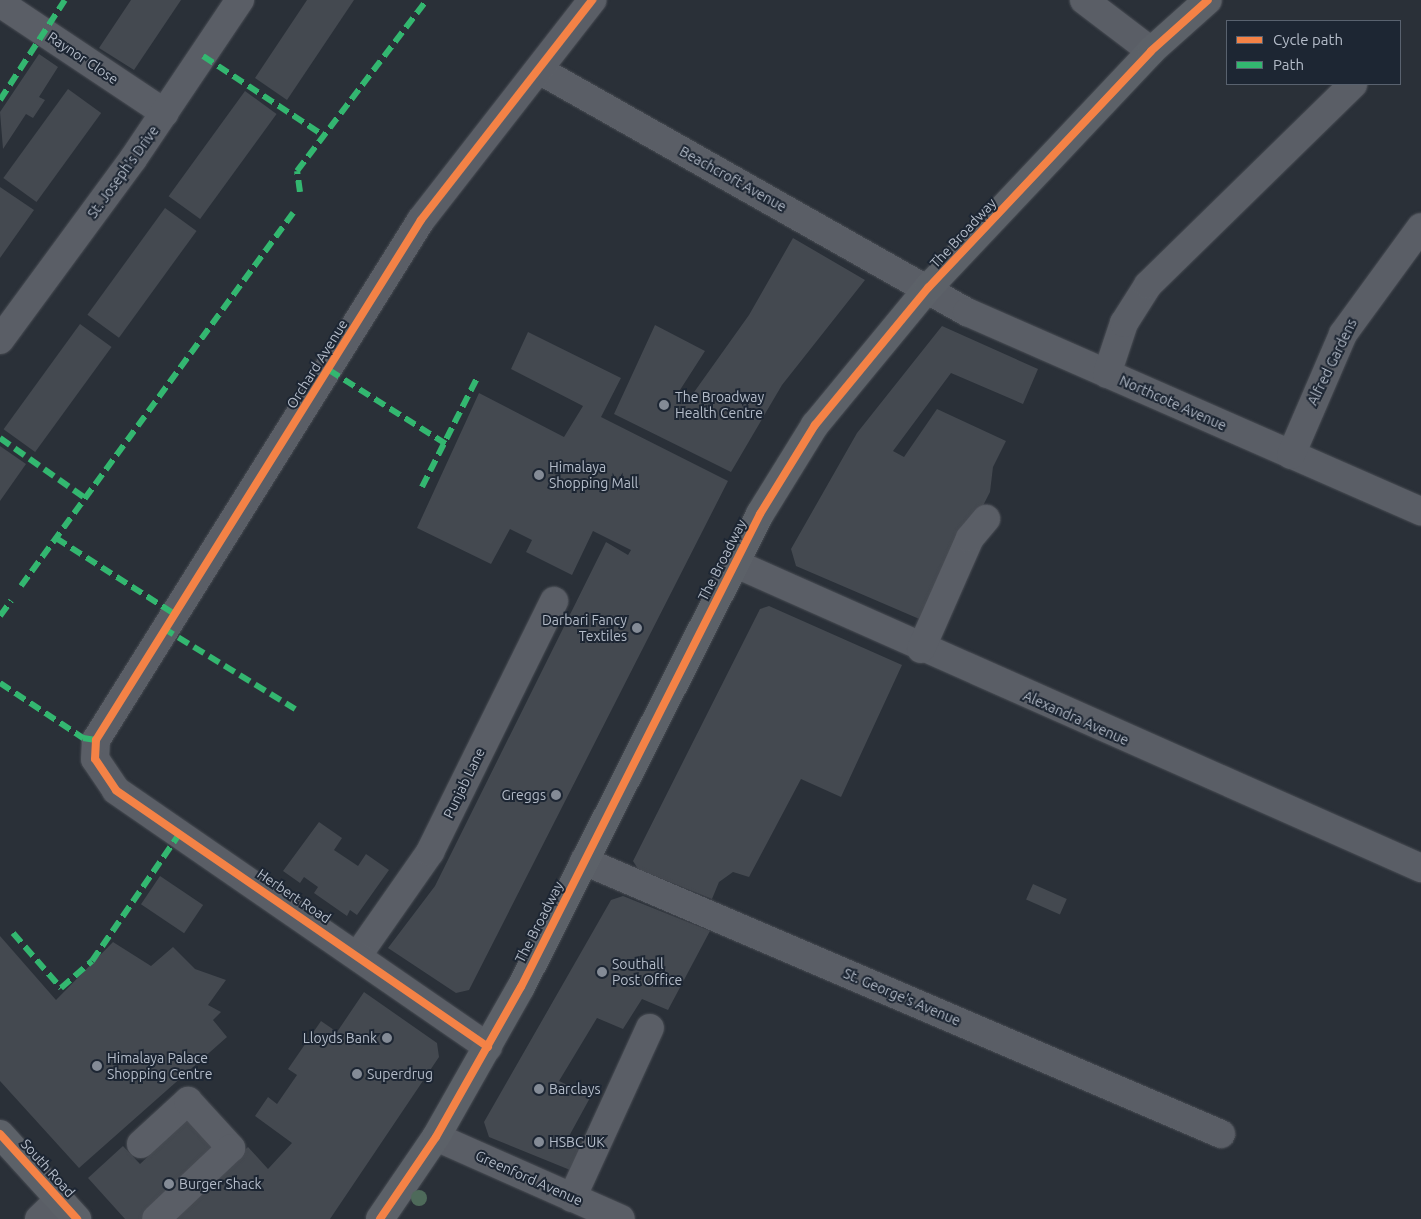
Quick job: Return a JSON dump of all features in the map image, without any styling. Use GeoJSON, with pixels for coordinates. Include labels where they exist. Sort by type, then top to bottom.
{"type":"FeatureCollection","features":[{"type":"Feature","properties":{"kind":"main road","name":"The Broadway"},"geometry":{"type":"LineString","coordinates":[[380,1219],[436,1137],[488,1047],[734,563],[815,425],[928,288],[1151,51],[1208,0]]}},
{"type":"Feature","properties":{"kind":"main road","name":"South Road"},"geometry":{"type":"LineString","coordinates":[[0,1134],[77,1219]]}},
{"type":"Feature","properties":{"kind":"street","name":"St. Joseph's Drive"},"geometry":{"type":"LineString","coordinates":[[0,340],[165,113],[240,0]]}},
{"type":"Feature","properties":{"kind":"street","name":"Orchard Avenue"},"geometry":{"type":"LineString","coordinates":[[95,759],[96,740],[105,720],[404,247],[592,0]]}},
{"type":"Feature","properties":{"kind":"street"},"geometry":{"type":"LineString","coordinates":[[1084,0],[1151,51]]}},
{"type":"Feature","properties":{"kind":"street","name":"Raynor Close"},"geometry":{"type":"LineString","coordinates":[[0,3],[165,113]]}},
{"type":"Feature","properties":{"kind":"street","name":"Beachcroft Avenue"},"geometry":{"type":"LineString","coordinates":[[539,70],[928,288]]}},
{"type":"Feature","properties":{"kind":"street"},"geometry":{"type":"LineString","coordinates":[[1107,374],[1124,323],[1148,285],[1352,85]]}},
{"type":"Feature","properties":{"kind":"street","name":"Alfred Gardens"},"geometry":{"type":"LineString","coordinates":[[1291,455],[1343,334],[1421,227]]}},
{"type":"Feature","properties":{"kind":"street","name":"Northcote Avenue"},"geometry":{"type":"LineString","coordinates":[[928,288],[967,312],[1421,511]]}},
{"type":"Feature","properties":{"kind":"street"},"geometry":{"type":"LineString","coordinates":[[921,649],[970,538],[986,519]]}},
{"type":"Feature","properties":{"kind":"street","name":"Alexandra Avenue"},"geometry":{"type":"LineString","coordinates":[[734,563],[921,649],[1421,868]]}},
{"type":"Feature","properties":{"kind":"street","name":"Punjab Lane"},"geometry":{"type":"LineString","coordinates":[[358,955],[430,852],[554,601]]}},
{"type":"Feature","properties":{"kind":"street","name":"Herbert Road"},"geometry":{"type":"LineString","coordinates":[[95,759],[116,790],[358,955],[488,1047]]}},
{"type":"Feature","properties":{"kind":"street","name":"St. George's Avenue"},"geometry":{"type":"LineString","coordinates":[[584,861],[1221,1134]]}},
{"type":"Feature","properties":{"kind":"street"},"geometry":{"type":"LineString","coordinates":[[572,1198],[650,1028]]}},
{"type":"Feature","properties":{"kind":"street"},"geometry":{"type":"LineString","coordinates":[[141,1144],[188,1101],[231,1148],[156,1219]]}},
{"type":"Feature","properties":{"kind":"street","name":"Greenford Avenue"},"geometry":{"type":"LineString","coordinates":[[436,1137],[622,1219]]}},
{"type":"Feature","properties":{"kind":"street"},"geometry":{"type":"LineString","coordinates":[[39,1219],[60,1198]]}},
{"type":"Feature","properties":{"kind":"building"},"geometry":{"type":"Polygon","coordinates":[[[131,0],[181,0],[134,70],[99,48],[131,0]]]}},
{"type":"Feature","properties":{"kind":"building"},"geometry":{"type":"Polygon","coordinates":[[[307,0],[354,0],[287,100],[255,78],[307,0]]]}},
{"type":"Feature","properties":{"kind":"building"},"geometry":{"type":"Polygon","coordinates":[[[39,54],[58,67],[39,97],[45,100],[33,118],[26,114],[3,149],[0,112],[39,54]]]}},
{"type":"Feature","properties":{"kind":"building"},"geometry":{"type":"Polygon","coordinates":[[[68,89],[101,113],[37,202],[3,178],[68,89]]]}},
{"type":"Feature","properties":{"kind":"building"},"geometry":{"type":"Polygon","coordinates":[[[245,91],[277,114],[200,219],[169,196],[245,91]]]}},
{"type":"Feature","properties":{"kind":"building"},"geometry":{"type":"Polygon","coordinates":[[[0,187],[34,210],[0,258],[0,187]]]}},
{"type":"Feature","properties":{"kind":"building"},"geometry":{"type":"Polygon","coordinates":[[[165,208],[197,231],[119,338],[87,315],[165,208]]]}},
{"type":"Feature","properties":{"kind":"building"},"geometry":{"type":"Polygon","coordinates":[[[793,238],[865,280],[782,385],[731,472],[614,414],[655,325],[705,351],[680,390],[692,395],[749,315],[793,238]]]}},
{"type":"Feature","properties":{"kind":"building"},"geometry":{"type":"Polygon","coordinates":[[[80,324],[112,347],[35,452],[4,429],[80,324]]]}},
{"type":"Feature","properties":{"kind":"building"},"geometry":{"type":"Polygon","coordinates":[[[942,326],[1038,369],[1023,404],[951,373],[893,451],[904,457],[937,409],[1006,441],[993,467],[990,492],[924,621],[796,566],[791,549],[857,433],[942,326]]]}},
{"type":"Feature","properties":{"kind":"building"},"geometry":{"type":"Polygon","coordinates":[[[528,332],[621,378],[601,417],[728,481],[469,990],[456,993],[388,948],[435,886],[606,542],[628,555],[631,550],[593,531],[572,575],[526,552],[532,540],[510,529],[491,564],[417,528],[479,393],[564,437],[583,406],[511,369],[528,332]]]}},
{"type":"Feature","properties":{"kind":"building"},"geometry":{"type":"Polygon","coordinates":[[[0,446],[26,464],[0,501],[0,446]]]}},
{"type":"Feature","properties":{"kind":"building"},"geometry":{"type":"Polygon","coordinates":[[[769,606],[902,665],[841,797],[801,779],[749,877],[733,872],[719,882],[712,899],[638,869],[633,861],[760,609],[769,606]]]}},
{"type":"Feature","properties":{"kind":"building"},"geometry":{"type":"Polygon","coordinates":[[[319,822],[342,838],[334,850],[358,866],[366,854],[389,870],[357,915],[350,910],[347,916],[314,893],[318,887],[304,877],[300,883],[283,871],[319,822]]]}},
{"type":"Feature","properties":{"kind":"building"},"geometry":{"type":"Polygon","coordinates":[[[160,876],[203,905],[184,933],[141,904],[160,876]]]}},
{"type":"Feature","properties":{"kind":"building"},"geometry":{"type":"Polygon","coordinates":[[[1033,884],[1067,899],[1060,915],[1026,900],[1033,884]]]}},
{"type":"Feature","properties":{"kind":"building"},"geometry":{"type":"Polygon","coordinates":[[[623,896],[710,931],[668,1010],[642,999],[623,1029],[597,1018],[559,1081],[591,1096],[568,1138],[587,1146],[575,1172],[489,1137],[484,1122],[611,900],[623,896]]]}},
{"type":"Feature","properties":{"kind":"building","name":"Himalaya Palace Shopping Centre"},"geometry":{"type":"Polygon","coordinates":[[[0,936],[56,1000],[113,942],[151,966],[173,947],[195,969],[226,980],[208,1005],[221,1012],[213,1020],[227,1037],[79,1168],[0,1081],[0,936]]]}},
{"type":"Feature","properties":{"kind":"building"},"geometry":{"type":"Polygon","coordinates":[[[364,992],[437,1043],[439,1057],[330,1219],[170,1219],[248,1147],[268,1169],[292,1143],[255,1116],[268,1097],[277,1104],[297,1075],[288,1069],[321,1021],[337,1032],[364,992]]]}},
{"type":"Feature","properties":{"kind":"building"},"geometry":{"type":"Polygon","coordinates":[[[188,1119],[218,1153],[146,1219],[125,1219],[88,1178],[123,1146],[140,1164],[188,1119]]]}},
{"type":"Feature","properties":{"kind":"marked path"},"geometry":{"type":"LineString","coordinates":[[0,100],[65,0]]}},
{"type":"Feature","properties":{"kind":"marked path"},"geometry":{"type":"LineString","coordinates":[[300,192],[297,171],[427,0]]}},
{"type":"Feature","properties":{"kind":"marked path"},"geometry":{"type":"LineString","coordinates":[[203,56],[323,135]]}},
{"type":"Feature","properties":{"kind":"marked path"},"geometry":{"type":"LineString","coordinates":[[21,586],[293,213]]}},
{"type":"Feature","properties":{"kind":"marked path"},"geometry":{"type":"LineString","coordinates":[[329,370],[446,444]]}},
{"type":"Feature","properties":{"kind":"marked path"},"geometry":{"type":"LineString","coordinates":[[422,487],[478,376]]}},
{"type":"Feature","properties":{"kind":"marked path"},"geometry":{"type":"LineString","coordinates":[[0,438],[85,498]]}},
{"type":"Feature","properties":{"kind":"marked path"},"geometry":{"type":"LineString","coordinates":[[56,538],[173,613]]}},
{"type":"Feature","properties":{"kind":"marked path"},"geometry":{"type":"LineString","coordinates":[[0,616],[11,601]]}},
{"type":"Feature","properties":{"kind":"marked path"},"geometry":{"type":"LineString","coordinates":[[163,628],[295,709]]}},
{"type":"Feature","properties":{"kind":"marked path"},"geometry":{"type":"LineString","coordinates":[[0,683],[83,738],[96,740]]}},
{"type":"Feature","properties":{"kind":"marked path"},"geometry":{"type":"LineString","coordinates":[[13,933],[61,988],[92,961],[180,833]]}},
{"type":"Feature","properties":{"kind":"cycle path"},"geometry":{"type":"LineString","coordinates":[[488,1047],[116,790],[95,759],[96,740],[421,220],[592,0]]}},
{"type":"Feature","properties":{"kind":"cycle path"},"geometry":{"type":"LineString","coordinates":[[380,1219],[436,1137],[521,987],[760,514],[815,425],[928,288],[1151,51],[1208,0]]}},
{"type":"Feature","properties":{"kind":"cycle path"},"geometry":{"type":"LineString","coordinates":[[0,1134],[77,1219]]}},
{"type":"Feature","properties":{"kind":"place","name":"The Broadway Health Centre"},"geometry":{"type":"Point","coordinates":[664,405]}},
{"type":"Feature","properties":{"kind":"place","name":"Himalaya Shopping Mall"},"geometry":{"type":"Point","coordinates":[539,475]}},
{"type":"Feature","properties":{"kind":"place","name":"Darbari Fancy Textiles"},"geometry":{"type":"Point","coordinates":[637,628]}},
{"type":"Feature","properties":{"kind":"place","name":"Greggs"},"geometry":{"type":"Point","coordinates":[556,795]}},
{"type":"Feature","properties":{"kind":"place","name":"Southall Post Office"},"geometry":{"type":"Point","coordinates":[602,972]}},
{"type":"Feature","properties":{"kind":"place","name":"Lloyds Bank"},"geometry":{"type":"Point","coordinates":[387,1038]}},
{"type":"Feature","properties":{"kind":"place","name":"Himalaya Palace Shopping Centre"},"geometry":{"type":"Point","coordinates":[97,1066]}},
{"type":"Feature","properties":{"kind":"place","name":"Superdrug"},"geometry":{"type":"Point","coordinates":[357,1074]}},
{"type":"Feature","properties":{"kind":"place","name":"Barclays"},"geometry":{"type":"Point","coordinates":[539,1089]}},
{"type":"Feature","properties":{"kind":"place","name":"HSBC UK"},"geometry":{"type":"Point","coordinates":[539,1142]}},
{"type":"Feature","properties":{"kind":"place","name":"Burger Shack"},"geometry":{"type":"Point","coordinates":[169,1184]}}]}
